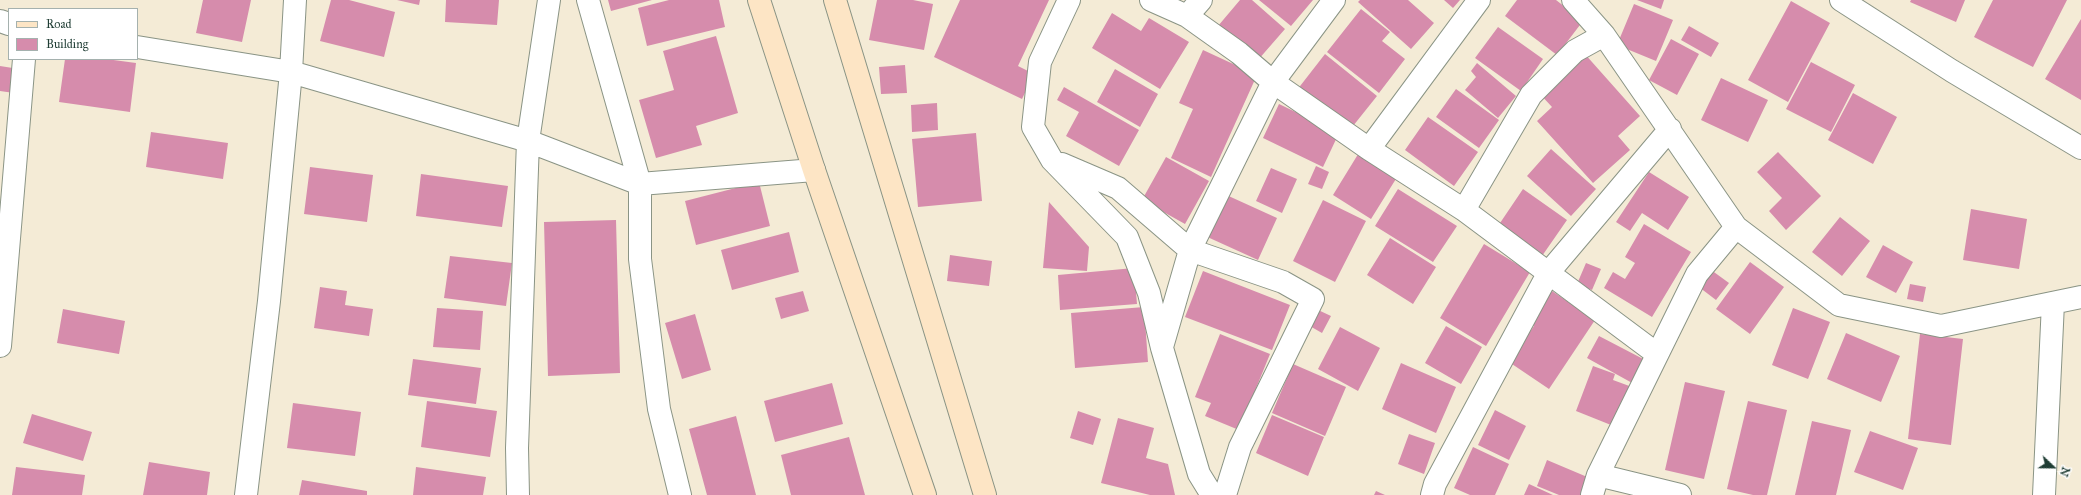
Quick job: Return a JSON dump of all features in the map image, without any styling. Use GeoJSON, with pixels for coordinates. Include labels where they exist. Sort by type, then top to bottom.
{"type":"FeatureCollection","features":[{"type":"Feature","properties":{"kind":"main road"},"geometry":{"type":"LineString","coordinates":[[759,0],[814,170],[925,495]]}},
{"type":"Feature","properties":{"kind":"main road"},"geometry":{"type":"LineString","coordinates":[[835,0],[985,495]]}},
{"type":"Feature","properties":{"kind":"street"},"geometry":{"type":"LineString","coordinates":[[246,495],[269,300],[291,72],[295,0]]}},
{"type":"Feature","properties":{"kind":"street"},"geometry":{"type":"LineString","coordinates":[[518,495],[517,448],[528,141],[549,0]]}},
{"type":"Feature","properties":{"kind":"street"},"geometry":{"type":"LineString","coordinates":[[588,0],[640,184],[640,259],[655,378],[659,409],[680,495]]}},
{"type":"Feature","properties":{"kind":"street"},"geometry":{"type":"LineString","coordinates":[[1069,0],[1040,62],[1033,127],[1052,160],[1127,237],[1149,293],[1162,348],[1199,474],[1212,495]]}},
{"type":"Feature","properties":{"kind":"street"},"geometry":{"type":"LineString","coordinates":[[1151,0],[1194,8],[1239,53],[1273,82],[1369,149],[1464,210],[1550,272],[1657,354]]}},
{"type":"Feature","properties":{"kind":"street"},"geometry":{"type":"LineString","coordinates":[[1162,348],[1190,250],[1273,82],[1334,0]]}},
{"type":"Feature","properties":{"kind":"street"},"geometry":{"type":"LineString","coordinates":[[1369,149],[1479,0]]}},
{"type":"Feature","properties":{"kind":"street"},"geometry":{"type":"LineString","coordinates":[[1573,0],[1604,35],[1736,227],[1839,305],[1941,326],[2081,297]]}},
{"type":"Feature","properties":{"kind":"street"},"geometry":{"type":"LineString","coordinates":[[1841,0],[1952,71],[2081,148]]}},
{"type":"Feature","properties":{"kind":"street"},"geometry":{"type":"LineString","coordinates":[[1464,210],[1531,95],[1575,51],[1604,35]]}},
{"type":"Feature","properties":{"kind":"street"},"geometry":{"type":"LineString","coordinates":[[138,47],[291,72],[528,141],[640,184],[814,170]]}},
{"type":"Feature","properties":{"kind":"street"},"geometry":{"type":"LineString","coordinates":[[0,346],[24,60]]}},
{"type":"Feature","properties":{"kind":"street"},"geometry":{"type":"LineString","coordinates":[[1432,495],[1435,484],[1550,272],[1670,129]]}},
{"type":"Feature","properties":{"kind":"street"},"geometry":{"type":"LineString","coordinates":[[1052,160],[1118,188],[1190,250],[1283,282],[1314,299],[1240,446],[1225,495]]}},
{"type":"Feature","properties":{"kind":"street"},"geometry":{"type":"LineString","coordinates":[[1679,495],[1595,485],[1697,274],[1736,227]]}},
{"type":"Feature","properties":{"kind":"street"},"geometry":{"type":"LineString","coordinates":[[2044,495],[2053,303]]}},
{"type":"Feature","properties":{"kind":"building"},"geometry":{"type":"Polygon","coordinates":[[[203,0],[251,0],[242,42],[196,33],[203,0]]]}},
{"type":"Feature","properties":{"kind":"building"},"geometry":{"type":"Polygon","coordinates":[[[331,0],[349,0],[395,12],[384,57],[320,41],[331,0]]]}},
{"type":"Feature","properties":{"kind":"building"},"geometry":{"type":"Polygon","coordinates":[[[397,0],[420,0],[419,5],[397,0]]]}},
{"type":"Feature","properties":{"kind":"building"},"geometry":{"type":"Polygon","coordinates":[[[446,0],[499,0],[497,25],[445,22],[446,0]]]}},
{"type":"Feature","properties":{"kind":"building"},"geometry":{"type":"Polygon","coordinates":[[[608,0],[652,0],[611,11],[608,0]]]}},
{"type":"Feature","properties":{"kind":"building"},"geometry":{"type":"Polygon","coordinates":[[[669,0],[719,0],[725,27],[647,46],[638,8],[669,0]]]}},
{"type":"Feature","properties":{"kind":"building"},"geometry":{"type":"Polygon","coordinates":[[[877,0],[913,0],[933,4],[924,50],[869,40],[877,0]]]}},
{"type":"Feature","properties":{"kind":"building"},"geometry":{"type":"Polygon","coordinates":[[[960,0],[1049,0],[1018,66],[1034,74],[1022,99],[934,57],[960,0]]]}},
{"type":"Feature","properties":{"kind":"building"},"geometry":{"type":"Polygon","coordinates":[[[1240,0],[1252,0],[1285,29],[1258,60],[1218,26],[1240,0]]]}},
{"type":"Feature","properties":{"kind":"building"},"geometry":{"type":"Polygon","coordinates":[[[1259,0],[1313,0],[1291,26],[1259,0]]]}},
{"type":"Feature","properties":{"kind":"building"},"geometry":{"type":"Polygon","coordinates":[[[1360,0],[1408,0],[1434,23],[1411,49],[1358,2],[1360,0]]]}},
{"type":"Feature","properties":{"kind":"building"},"geometry":{"type":"Polygon","coordinates":[[[1444,0],[1460,0],[1453,8],[1444,0]]]}},
{"type":"Feature","properties":{"kind":"building"},"geometry":{"type":"Polygon","coordinates":[[[1517,0],[1556,0],[1583,21],[1557,55],[1505,16],[1517,0]]]}},
{"type":"Feature","properties":{"kind":"building"},"geometry":{"type":"Polygon","coordinates":[[[1637,0],[1664,0],[1661,9],[1637,0]]]}},
{"type":"Feature","properties":{"kind":"building"},"geometry":{"type":"Polygon","coordinates":[[[1911,0],[1965,0],[1956,22],[1910,2],[1911,0]]]}},
{"type":"Feature","properties":{"kind":"building"},"geometry":{"type":"Polygon","coordinates":[[[1993,0],[2067,0],[2033,67],[1974,37],[1993,0]]]}},
{"type":"Feature","properties":{"kind":"building"},"geometry":{"type":"Polygon","coordinates":[[[1791,1],[1830,23],[1788,102],[1748,80],[1791,1]]]}},
{"type":"Feature","properties":{"kind":"building"},"geometry":{"type":"Polygon","coordinates":[[[1634,4],[1673,20],[1656,61],[1617,45],[1634,4]]]}},
{"type":"Feature","properties":{"kind":"building"},"geometry":{"type":"Polygon","coordinates":[[[1361,9],[1390,32],[1382,41],[1405,59],[1379,93],[1327,52],[1361,9]]]}},
{"type":"Feature","properties":{"kind":"building"},"geometry":{"type":"Polygon","coordinates":[[[1112,13],[1141,31],[1149,18],[1189,42],[1160,89],[1092,48],[1112,13]]]}},
{"type":"Feature","properties":{"kind":"building"},"geometry":{"type":"Polygon","coordinates":[[[2081,19],[2081,100],[2045,79],[2081,19]]]}},
{"type":"Feature","properties":{"kind":"building"},"geometry":{"type":"Polygon","coordinates":[[[1689,26],[1719,43],[1711,57],[1681,40],[1689,26]]]}},
{"type":"Feature","properties":{"kind":"building"},"geometry":{"type":"Polygon","coordinates":[[[1498,27],[1543,59],[1521,91],[1475,58],[1498,27]]]}},
{"type":"Feature","properties":{"kind":"building"},"geometry":{"type":"Polygon","coordinates":[[[716,36],[738,113],[696,126],[702,145],[656,158],[639,100],[674,90],[663,51],[716,36]]]}},
{"type":"Feature","properties":{"kind":"building"},"geometry":{"type":"Polygon","coordinates":[[[1671,39],[1699,54],[1677,95],[1649,80],[1671,39]]]}},
{"type":"Feature","properties":{"kind":"building"},"geometry":{"type":"Polygon","coordinates":[[[1203,50],[1257,75],[1211,177],[1171,158],[1193,109],[1179,103],[1203,50]]]}},
{"type":"Feature","properties":{"kind":"building"},"geometry":{"type":"Polygon","coordinates":[[[1584,53],[1640,116],[1618,136],[1630,150],[1593,183],[1537,121],[1552,107],[1539,93],[1584,53]]]}},
{"type":"Feature","properties":{"kind":"building"},"geometry":{"type":"Polygon","coordinates":[[[1325,54],[1377,96],[1349,131],[1297,90],[1325,54]]]}},
{"type":"Feature","properties":{"kind":"building"},"geometry":{"type":"Polygon","coordinates":[[[65,60],[114,60],[136,63],[130,112],[59,102],[65,60]]]}},
{"type":"Feature","properties":{"kind":"building"},"geometry":{"type":"Polygon","coordinates":[[[1811,62],[1855,85],[1831,132],[1786,109],[1811,62]]]}},
{"type":"Feature","properties":{"kind":"building"},"geometry":{"type":"Polygon","coordinates":[[[1477,63],[1516,96],[1498,118],[1465,90],[1476,77],[1471,71],[1477,63]]]}},
{"type":"Feature","properties":{"kind":"building"},"geometry":{"type":"Polygon","coordinates":[[[905,65],[907,93],[881,94],[879,67],[905,65]]]}},
{"type":"Feature","properties":{"kind":"building"},"geometry":{"type":"Polygon","coordinates":[[[0,66],[19,69],[14,93],[0,91],[0,66]]]}},
{"type":"Feature","properties":{"kind":"building"},"geometry":{"type":"Polygon","coordinates":[[[1115,69],[1158,94],[1140,127],[1097,102],[1115,69]]]}},
{"type":"Feature","properties":{"kind":"building"},"geometry":{"type":"Polygon","coordinates":[[[1721,78],[1768,100],[1748,142],[1701,120],[1721,78]]]}},
{"type":"Feature","properties":{"kind":"building"},"geometry":{"type":"Polygon","coordinates":[[[1064,87],[1139,130],[1119,166],[1066,136],[1079,112],[1057,100],[1064,87]]]}},
{"type":"Feature","properties":{"kind":"building"},"geometry":{"type":"Polygon","coordinates":[[[1456,89],[1499,120],[1479,148],[1436,117],[1456,89]]]}},
{"type":"Feature","properties":{"kind":"building"},"geometry":{"type":"Polygon","coordinates":[[[1853,93],[1897,117],[1873,164],[1828,140],[1853,93]]]}},
{"type":"Feature","properties":{"kind":"building"},"geometry":{"type":"Polygon","coordinates":[[[937,103],[938,130],[912,132],[911,105],[937,103]]]}},
{"type":"Feature","properties":{"kind":"building"},"geometry":{"type":"Polygon","coordinates":[[[1279,104],[1339,133],[1323,167],[1263,138],[1279,104]]]}},
{"type":"Feature","properties":{"kind":"building"},"geometry":{"type":"Polygon","coordinates":[[[1428,117],[1478,152],[1454,186],[1405,150],[1428,117]]]}},
{"type":"Feature","properties":{"kind":"building"},"geometry":{"type":"Polygon","coordinates":[[[151,132],[228,143],[223,179],[146,167],[151,132]]]}},
{"type":"Feature","properties":{"kind":"building"},"geometry":{"type":"Polygon","coordinates":[[[976,133],[982,201],[918,207],[912,139],[976,133]]]}},
{"type":"Feature","properties":{"kind":"building"},"geometry":{"type":"Polygon","coordinates":[[[1551,149],[1596,189],[1571,216],[1527,176],[1551,149]]]}},
{"type":"Feature","properties":{"kind":"building"},"geometry":{"type":"Polygon","coordinates":[[[1360,151],[1399,174],[1371,219],[1333,195],[1360,151]]]}},
{"type":"Feature","properties":{"kind":"building"},"geometry":{"type":"Polygon","coordinates":[[[1778,152],[1821,196],[1786,230],[1769,211],[1782,198],[1757,172],[1778,152]]]}},
{"type":"Feature","properties":{"kind":"building"},"geometry":{"type":"Polygon","coordinates":[[[1166,157],[1209,181],[1185,224],[1142,200],[1166,157]]]}},
{"type":"Feature","properties":{"kind":"building"},"geometry":{"type":"Polygon","coordinates":[[[1316,166],[1329,172],[1322,189],[1308,184],[1316,166]]]}},
{"type":"Feature","properties":{"kind":"building"},"geometry":{"type":"Polygon","coordinates":[[[310,167],[373,175],[367,222],[304,214],[310,167]]]}},
{"type":"Feature","properties":{"kind":"building"},"geometry":{"type":"Polygon","coordinates":[[[1271,168],[1297,179],[1282,213],[1256,201],[1271,168]]]}},
{"type":"Feature","properties":{"kind":"building"},"geometry":{"type":"Polygon","coordinates":[[[1649,172],[1689,197],[1668,230],[1642,213],[1630,231],[1616,222],[1649,172]]]}},
{"type":"Feature","properties":{"kind":"building"},"geometry":{"type":"Polygon","coordinates":[[[421,174],[508,186],[502,227],[416,216],[421,174]]]}},
{"type":"Feature","properties":{"kind":"building"},"geometry":{"type":"Polygon","coordinates":[[[759,182],[770,226],[696,245],[685,201],[759,182]]]}},
{"type":"Feature","properties":{"kind":"building"},"geometry":{"type":"Polygon","coordinates":[[[1398,189],[1457,226],[1433,262],[1375,226],[1398,189]]]}},
{"type":"Feature","properties":{"kind":"building"},"geometry":{"type":"Polygon","coordinates":[[[1523,189],[1567,220],[1542,256],[1498,226],[1523,189]]]}},
{"type":"Feature","properties":{"kind":"building"},"geometry":{"type":"Polygon","coordinates":[[[1222,193],[1277,218],[1258,260],[1203,235],[1222,193]]]}},
{"type":"Feature","properties":{"kind":"building"},"geometry":{"type":"Polygon","coordinates":[[[1323,200],[1366,221],[1335,282],[1293,261],[1323,200]]]}},
{"type":"Feature","properties":{"kind":"building"},"geometry":{"type":"Polygon","coordinates":[[[1049,202],[1089,247],[1087,271],[1043,268],[1049,202]]]}},
{"type":"Feature","properties":{"kind":"building"},"geometry":{"type":"Polygon","coordinates":[[[1971,209],[2027,219],[2019,269],[1963,260],[1971,209]]]}},
{"type":"Feature","properties":{"kind":"building"},"geometry":{"type":"Polygon","coordinates":[[[1840,217],[1870,241],[1842,276],[1812,252],[1840,217]]]}},
{"type":"Feature","properties":{"kind":"building"},"geometry":{"type":"Polygon","coordinates":[[[616,220],[620,373],[548,376],[544,222],[616,220]]]}},
{"type":"Feature","properties":{"kind":"building"},"geometry":{"type":"Polygon","coordinates":[[[1644,224],[1691,252],[1652,317],[1604,288],[1613,272],[1625,279],[1635,263],[1625,257],[1644,224]]]}},
{"type":"Feature","properties":{"kind":"building"},"geometry":{"type":"Polygon","coordinates":[[[789,232],[799,272],[732,290],[721,250],[789,232]]]}},
{"type":"Feature","properties":{"kind":"building"},"geometry":{"type":"Polygon","coordinates":[[[1390,238],[1436,267],[1413,304],[1367,275],[1390,238]]]}},
{"type":"Feature","properties":{"kind":"building"},"geometry":{"type":"Polygon","coordinates":[[[1484,244],[1530,272],[1486,346],[1440,318],[1484,244]]]}},
{"type":"Feature","properties":{"kind":"building"},"geometry":{"type":"Polygon","coordinates":[[[1883,245],[1913,262],[1896,293],[1866,277],[1883,245]]]}},
{"type":"Feature","properties":{"kind":"building"},"geometry":{"type":"Polygon","coordinates":[[[950,255],[992,261],[989,286],[947,281],[950,255]]]}},
{"type":"Feature","properties":{"kind":"building"},"geometry":{"type":"Polygon","coordinates":[[[450,256],[512,263],[506,306],[444,298],[450,256]]]}},
{"type":"Feature","properties":{"kind":"building"},"geometry":{"type":"Polygon","coordinates":[[[1750,262],[1784,287],[1750,334],[1716,309],[1750,262]]]}},
{"type":"Feature","properties":{"kind":"building"},"geometry":{"type":"Polygon","coordinates":[[[1586,263],[1601,269],[1592,290],[1577,284],[1586,263]]]}},
{"type":"Feature","properties":{"kind":"building"},"geometry":{"type":"Polygon","coordinates":[[[1707,267],[1729,283],[1716,300],[1695,284],[1707,267]]]}},
{"type":"Feature","properties":{"kind":"building"},"geometry":{"type":"Polygon","coordinates":[[[1134,268],[1137,304],[1060,310],[1058,275],[1134,268]]]}},
{"type":"Feature","properties":{"kind":"building"},"geometry":{"type":"Polygon","coordinates":[[[1203,271],[1290,305],[1272,350],[1185,317],[1203,271]]]}},
{"type":"Feature","properties":{"kind":"building"},"geometry":{"type":"Polygon","coordinates":[[[1910,284],[1926,287],[1923,302],[1907,299],[1910,284]]]}},
{"type":"Feature","properties":{"kind":"building"},"geometry":{"type":"Polygon","coordinates":[[[320,287],[347,291],[345,305],[373,309],[369,336],[314,328],[320,287]]]}},
{"type":"Feature","properties":{"kind":"building"},"geometry":{"type":"Polygon","coordinates":[[[803,291],[809,311],[781,319],[775,298],[803,291]]]}},
{"type":"Feature","properties":{"kind":"building"},"geometry":{"type":"Polygon","coordinates":[[[1552,291],[1595,320],[1549,389],[1509,362],[1534,326],[1530,324],[1552,291]]]}},
{"type":"Feature","properties":{"kind":"building"},"geometry":{"type":"Polygon","coordinates":[[[1144,307],[1148,362],[1075,368],[1071,313],[1144,307]]]}},
{"type":"Feature","properties":{"kind":"building"},"geometry":{"type":"Polygon","coordinates":[[[437,308],[483,311],[480,350],[433,347],[437,308]]]}},
{"type":"Feature","properties":{"kind":"building"},"geometry":{"type":"Polygon","coordinates":[[[1793,308],[1830,322],[1808,379],[1772,365],[1793,308]]]}},
{"type":"Feature","properties":{"kind":"building"},"geometry":{"type":"Polygon","coordinates":[[[63,309],[125,321],[119,354],[57,343],[63,309]]]}},
{"type":"Feature","properties":{"kind":"building"},"geometry":{"type":"Polygon","coordinates":[[[1316,309],[1331,316],[1322,333],[1308,325],[1316,309]]]}},
{"type":"Feature","properties":{"kind":"building"},"geometry":{"type":"Polygon","coordinates":[[[695,314],[711,370],[682,379],[665,323],[695,314]]]}},
{"type":"Feature","properties":{"kind":"building"},"geometry":{"type":"Polygon","coordinates":[[[1446,326],[1482,347],[1461,384],[1425,363],[1446,326]]]}},
{"type":"Feature","properties":{"kind":"building"},"geometry":{"type":"Polygon","coordinates":[[[1340,327],[1380,348],[1358,391],[1318,369],[1340,327]]]}},
{"type":"Feature","properties":{"kind":"building"},"geometry":{"type":"Polygon","coordinates":[[[1846,333],[1900,356],[1881,402],[1827,379],[1846,333]]]}},
{"type":"Feature","properties":{"kind":"building"},"geometry":{"type":"Polygon","coordinates":[[[1220,334],[1270,354],[1239,430],[1205,416],[1211,403],[1195,397],[1220,334]]]}},
{"type":"Feature","properties":{"kind":"building"},"geometry":{"type":"Polygon","coordinates":[[[1920,334],[1963,339],[1951,445],[1908,439],[1920,334]]]}},
{"type":"Feature","properties":{"kind":"building"},"geometry":{"type":"Polygon","coordinates":[[[1599,336],[1647,361],[1634,384],[1587,358],[1599,336]]]}},
{"type":"Feature","properties":{"kind":"building"},"geometry":{"type":"Polygon","coordinates":[[[413,359],[481,368],[476,404],[408,395],[413,359]]]}},
{"type":"Feature","properties":{"kind":"building"},"geometry":{"type":"Polygon","coordinates":[[[1401,363],[1456,387],[1436,433],[1382,409],[1401,363]]]}},
{"type":"Feature","properties":{"kind":"building"},"geometry":{"type":"Polygon","coordinates":[[[1293,364],[1346,387],[1325,436],[1272,413],[1293,364]]]}},
{"type":"Feature","properties":{"kind":"building"},"geometry":{"type":"Polygon","coordinates":[[[1593,366],[1615,374],[1613,380],[1632,387],[1616,427],[1576,411],[1593,366]]]}},
{"type":"Feature","properties":{"kind":"building"},"geometry":{"type":"Polygon","coordinates":[[[1685,382],[1725,391],[1704,479],[1665,470],[1685,382]]]}},
{"type":"Feature","properties":{"kind":"building"},"geometry":{"type":"Polygon","coordinates":[[[832,383],[843,424],[775,442],[764,401],[832,383]]]}},
{"type":"Feature","properties":{"kind":"building"},"geometry":{"type":"Polygon","coordinates":[[[427,401],[497,411],[490,457],[421,447],[427,401]]]}},
{"type":"Feature","properties":{"kind":"building"},"geometry":{"type":"Polygon","coordinates":[[[1748,401],[1787,410],[1767,495],[1753,495],[1727,489],[1748,401]]]}},
{"type":"Feature","properties":{"kind":"building"},"geometry":{"type":"Polygon","coordinates":[[[293,403],[361,412],[355,456],[287,448],[293,403]]]}},
{"type":"Feature","properties":{"kind":"building"},"geometry":{"type":"Polygon","coordinates":[[[1495,410],[1526,426],[1509,460],[1478,445],[1495,410]]]}},
{"type":"Feature","properties":{"kind":"building"},"geometry":{"type":"Polygon","coordinates":[[[1078,411],[1101,419],[1093,445],[1070,438],[1078,411]]]}},
{"type":"Feature","properties":{"kind":"building"},"geometry":{"type":"Polygon","coordinates":[[[32,414],[92,432],[83,461],[23,443],[32,414]]]}},
{"type":"Feature","properties":{"kind":"building"},"geometry":{"type":"Polygon","coordinates":[[[1272,415],[1324,437],[1308,476],[1256,453],[1272,415]]]}},
{"type":"Feature","properties":{"kind":"building"},"geometry":{"type":"Polygon","coordinates":[[[736,416],[756,495],[707,495],[689,429],[736,416]]]}},
{"type":"Feature","properties":{"kind":"building"},"geometry":{"type":"Polygon","coordinates":[[[1118,418],[1154,428],[1146,458],[1168,464],[1175,495],[1150,495],[1101,483],[1118,418]]]}},
{"type":"Feature","properties":{"kind":"building"},"geometry":{"type":"Polygon","coordinates":[[[1812,421],[1851,430],[1836,495],[1795,495],[1812,421]]]}},
{"type":"Feature","properties":{"kind":"building"},"geometry":{"type":"Polygon","coordinates":[[[1870,431],[1918,448],[1903,490],[1854,472],[1870,431]]]}},
{"type":"Feature","properties":{"kind":"building"},"geometry":{"type":"Polygon","coordinates":[[[1409,434],[1435,443],[1424,474],[1398,464],[1409,434]]]}},
{"type":"Feature","properties":{"kind":"building"},"geometry":{"type":"Polygon","coordinates":[[[849,437],[865,495],[791,495],[781,455],[849,437]]]}},
{"type":"Feature","properties":{"kind":"building"},"geometry":{"type":"Polygon","coordinates":[[[1473,447],[1509,464],[1495,495],[1470,495],[1454,488],[1473,447]]]}},
{"type":"Feature","properties":{"kind":"building"},"geometry":{"type":"Polygon","coordinates":[[[1547,460],[1592,479],[1585,495],[1559,495],[1537,486],[1547,460]]]}},
{"type":"Feature","properties":{"kind":"building"},"geometry":{"type":"Polygon","coordinates":[[[149,462],[210,472],[207,495],[143,495],[149,462]]]}},
{"type":"Feature","properties":{"kind":"building"},"geometry":{"type":"Polygon","coordinates":[[[16,467],[85,475],[82,495],[12,495],[16,467]]]}},
{"type":"Feature","properties":{"kind":"building"},"geometry":{"type":"Polygon","coordinates":[[[416,467],[486,477],[483,495],[413,495],[416,467]]]}},
{"type":"Feature","properties":{"kind":"building"},"geometry":{"type":"Polygon","coordinates":[[[302,480],[367,491],[367,495],[299,495],[302,480]]]}},
{"type":"Feature","properties":{"kind":"building"},"geometry":{"type":"Polygon","coordinates":[[[1529,484],[1553,495],[1524,495],[1529,484]]]}},
{"type":"Feature","properties":{"kind":"building"},"geometry":{"type":"Polygon","coordinates":[[[1376,491],[1385,495],[1374,495],[1376,491]]]}}]}
